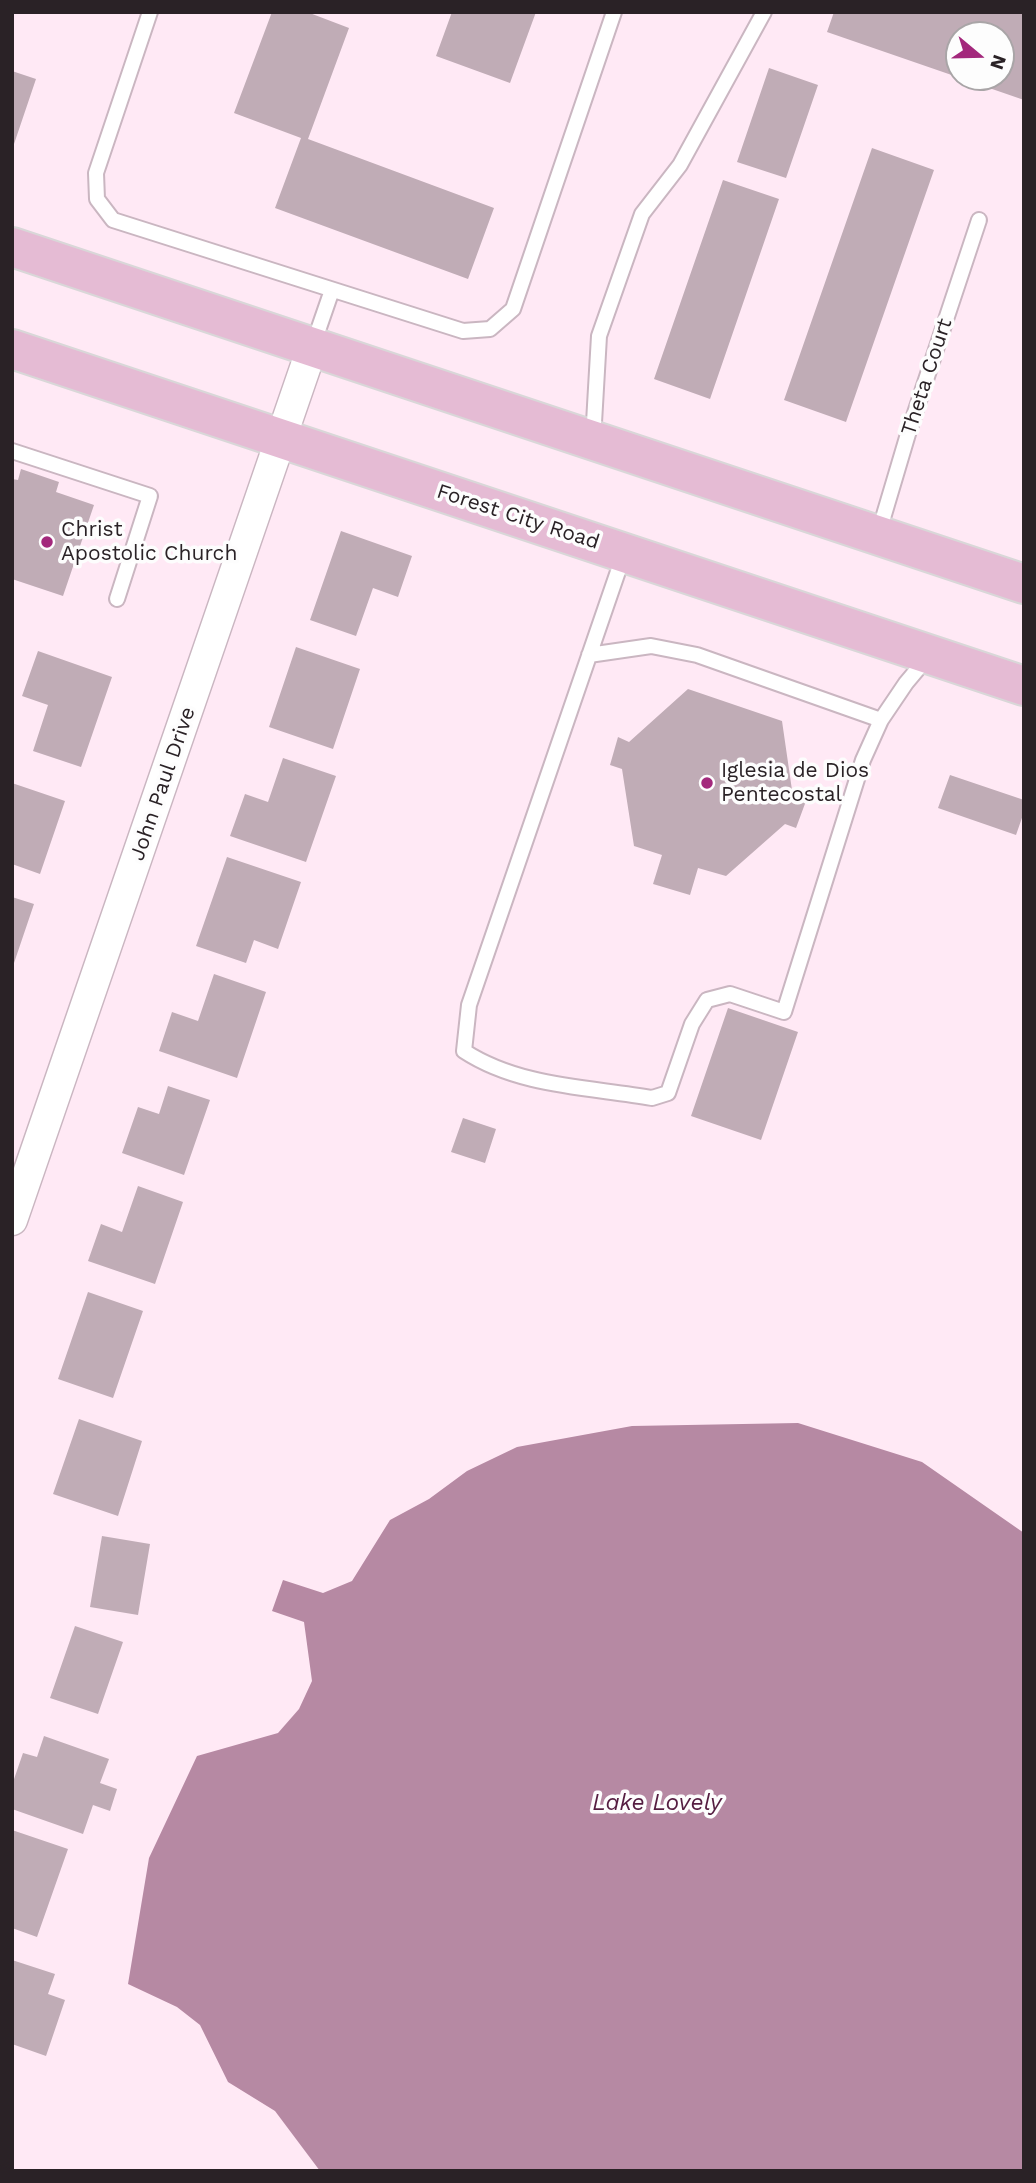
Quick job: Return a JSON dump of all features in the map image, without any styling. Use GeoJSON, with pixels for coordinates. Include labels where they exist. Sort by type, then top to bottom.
{"type":"FeatureCollection","features":[{"type":"Feature","properties":{"kind":"main road"},"geometry":{"type":"LineString","coordinates":[[12,247],[1024,584]]}},
{"type":"Feature","properties":{"kind":"main road","name":"Forest City Road"},"geometry":{"type":"LineString","coordinates":[[12,349],[1024,686]]}},
{"type":"Feature","properties":{"kind":"street","name":"John Paul Drive"},"geometry":{"type":"LineString","coordinates":[[12,1220],[312,348]]}},
{"type":"Feature","properties":{"kind":"lane"},"geometry":{"type":"LineString","coordinates":[[150,12],[96,173],[97,199],[113,220],[463,331],[490,330],[513,309],[614,12]]}},
{"type":"Feature","properties":{"kind":"lane"},"geometry":{"type":"LineString","coordinates":[[593,441],[600,337],[642,214],[681,165],[764,12]]}},
{"type":"Feature","properties":{"kind":"lane","name":"Theta Court"},"geometry":{"type":"LineString","coordinates":[[878,536],[908,434],[979,220]]}},
{"type":"Feature","properties":{"kind":"lane"},"geometry":{"type":"LineString","coordinates":[[312,348],[332,290]]}},
{"type":"Feature","properties":{"kind":"lane"},"geometry":{"type":"LineString","coordinates":[[12,451],[150,496],[117,599]]}},
{"type":"Feature","properties":{"kind":"lane"},"geometry":{"type":"LineString","coordinates":[[624,553],[522,856],[468,1005],[464,1051],[484,1064],[517,1077],[652,1098],[668,1093],[692,1024],[707,1000],[730,994],[784,1012],[863,760],[881,720],[906,683],[930,655]]}},
{"type":"Feature","properties":{"kind":"lane"},"geometry":{"type":"LineString","coordinates":[[589,655],[651,646],[697,655],[881,720]]}},
{"type":"Feature","properties":{"kind":"water","name":"Lake Lovely"},"geometry":{"type":"Polygon","coordinates":[[[798,1423],[922,1462],[1024,1533],[1024,2171],[320,2171],[275,2111],[228,2082],[200,2025],[177,2007],[128,1984],[149,1858],[197,1756],[278,1733],[299,1709],[312,1681],[304,1622],[272,1611],[283,1580],[323,1593],[352,1581],[390,1520],[429,1499],[467,1471],[517,1447],[632,1426],[798,1423]]]}},
{"type":"Feature","properties":{"kind":"building"},"geometry":{"type":"Polygon","coordinates":[[[272,12],[307,12],[349,28],[308,139],[494,208],[468,279],[275,208],[301,138],[234,113],[272,12]]]}},
{"type":"Feature","properties":{"kind":"building"},"geometry":{"type":"Polygon","coordinates":[[[452,12],[536,12],[510,83],[436,56],[452,12]]]}},
{"type":"Feature","properties":{"kind":"building"},"geometry":{"type":"Polygon","coordinates":[[[834,12],[1024,12],[1024,100],[998,91],[1015,91],[1015,21],[945,21],[945,73],[827,32],[834,12]]]}},
{"type":"Feature","properties":{"kind":"building"},"geometry":{"type":"Polygon","coordinates":[[[769,68],[818,85],[786,178],[737,162],[769,68]]]}},
{"type":"Feature","properties":{"kind":"building"},"geometry":{"type":"Polygon","coordinates":[[[12,71],[36,79],[13,147],[12,147],[12,71]]]}},
{"type":"Feature","properties":{"kind":"building"},"geometry":{"type":"Polygon","coordinates":[[[872,148],[934,170],[846,422],[784,400],[872,148]]]}},
{"type":"Feature","properties":{"kind":"building"},"geometry":{"type":"Polygon","coordinates":[[[723,180],[779,199],[710,399],[654,379],[723,180]]]}},
{"type":"Feature","properties":{"kind":"building","name":"Christ Apostolic Church"},"geometry":{"type":"Polygon","coordinates":[[[21,469],[59,482],[56,492],[94,505],[63,596],[12,579],[12,479],[18,480],[21,469]]]}},
{"type":"Feature","properties":{"kind":"building"},"geometry":{"type":"Polygon","coordinates":[[[341,531],[412,556],[398,597],[373,588],[356,636],[310,620],[341,531]]]}},
{"type":"Feature","properties":{"kind":"building"},"geometry":{"type":"Polygon","coordinates":[[[296,647],[360,669],[333,749],[269,727],[296,647]]]}},
{"type":"Feature","properties":{"kind":"building"},"geometry":{"type":"Polygon","coordinates":[[[38,651],[112,677],[81,767],[33,751],[48,705],[22,696],[38,651]]]}},
{"type":"Feature","properties":{"kind":"building","name":"Iglesia de Dios Pentecostal"},"geometry":{"type":"Polygon","coordinates":[[[688,689],[782,721],[793,797],[806,801],[796,828],[785,824],[726,876],[698,868],[690,895],[653,884],[662,855],[634,846],[622,769],[610,765],[618,737],[629,742],[688,689]]]}},
{"type":"Feature","properties":{"kind":"building"},"geometry":{"type":"Polygon","coordinates":[[[283,758],[336,776],[306,862],[230,836],[245,794],[268,802],[283,758]]]}},
{"type":"Feature","properties":{"kind":"building"},"geometry":{"type":"Polygon","coordinates":[[[950,775],[1024,800],[1024,812],[1016,835],[938,808],[950,775]]]}},
{"type":"Feature","properties":{"kind":"building"},"geometry":{"type":"Polygon","coordinates":[[[12,783],[65,801],[40,874],[12,864],[12,783]]]}},
{"type":"Feature","properties":{"kind":"building"},"geometry":{"type":"Polygon","coordinates":[[[227,857],[301,882],[278,949],[254,940],[246,963],[196,946],[227,857]]]}},
{"type":"Feature","properties":{"kind":"building"},"geometry":{"type":"Polygon","coordinates":[[[12,897],[34,904],[13,966],[12,966],[12,897]]]}},
{"type":"Feature","properties":{"kind":"building"},"geometry":{"type":"Polygon","coordinates":[[[214,974],[266,992],[237,1078],[159,1051],[172,1012],[198,1021],[214,974]]]}},
{"type":"Feature","properties":{"kind":"building"},"geometry":{"type":"Polygon","coordinates":[[[728,1008],[798,1032],[761,1140],[691,1116],[728,1008]]]}},
{"type":"Feature","properties":{"kind":"building"},"geometry":{"type":"Polygon","coordinates":[[[168,1086],[210,1100],[184,1175],[122,1153],[138,1107],[159,1114],[168,1086]]]}},
{"type":"Feature","properties":{"kind":"building"},"geometry":{"type":"Polygon","coordinates":[[[463,1118],[496,1129],[485,1163],[451,1152],[463,1118]]]}},
{"type":"Feature","properties":{"kind":"building"},"geometry":{"type":"Polygon","coordinates":[[[138,1186],[183,1202],[155,1284],[88,1261],[101,1224],[122,1232],[138,1186]]]}},
{"type":"Feature","properties":{"kind":"building"},"geometry":{"type":"Polygon","coordinates":[[[88,1292],[143,1311],[113,1398],[58,1379],[88,1292]]]}},
{"type":"Feature","properties":{"kind":"building"},"geometry":{"type":"Polygon","coordinates":[[[79,1419],[142,1441],[118,1516],[53,1494],[79,1419]]]}},
{"type":"Feature","properties":{"kind":"building"},"geometry":{"type":"Polygon","coordinates":[[[102,1536],[150,1544],[138,1615],[90,1607],[102,1536]]]}},
{"type":"Feature","properties":{"kind":"building"},"geometry":{"type":"Polygon","coordinates":[[[75,1626],[123,1642],[98,1714],[50,1698],[75,1626]]]}},
{"type":"Feature","properties":{"kind":"building"},"geometry":{"type":"Polygon","coordinates":[[[44,1736],[109,1759],[100,1783],[117,1789],[110,1811],[93,1805],[83,1834],[12,1809],[12,1785],[23,1753],[37,1757],[44,1736]]]}},
{"type":"Feature","properties":{"kind":"building"},"geometry":{"type":"Polygon","coordinates":[[[12,1830],[68,1849],[37,1937],[12,1928],[12,1830]]]}},
{"type":"Feature","properties":{"kind":"building"},"geometry":{"type":"Polygon","coordinates":[[[12,1960],[55,1974],[48,1994],[65,2000],[46,2056],[12,2044],[12,1960]]]}},
{"type":"Feature","properties":{"kind":"place","name":"Christ Apostolic Church"},"geometry":{"type":"Point","coordinates":[47,542]}},
{"type":"Feature","properties":{"kind":"place","name":"Iglesia de Dios Pentecostal"},"geometry":{"type":"Point","coordinates":[707,783]}}]}
